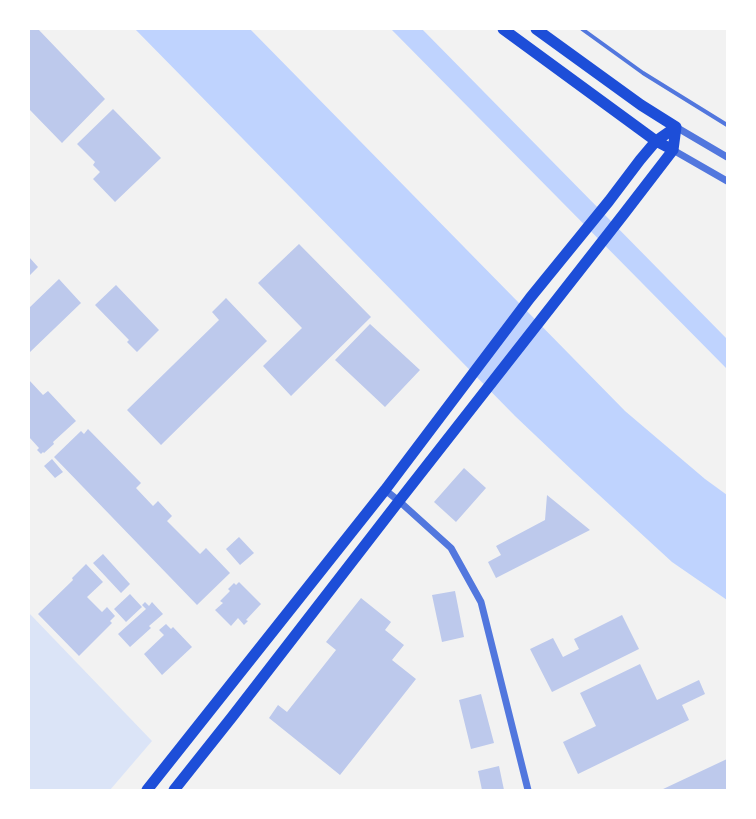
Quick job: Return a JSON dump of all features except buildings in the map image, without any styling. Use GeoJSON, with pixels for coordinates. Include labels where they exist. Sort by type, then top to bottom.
{"type":"FeatureCollection","features":[{"type":"Feature","properties":{"kind":"highway"},"geometry":{"type":"LineString","coordinates":[[503,29],[656,141],[672,150]]}},
{"type":"Feature","properties":{"kind":"highway"},"geometry":{"type":"LineString","coordinates":[[536,29],[641,105],[676,128]]}},
{"type":"Feature","properties":{"kind":"highway"},"geometry":{"type":"LineString","coordinates":[[147,790],[385,490],[530,298],[656,141],[676,128]]}},
{"type":"Feature","properties":{"kind":"highway"},"geometry":{"type":"LineString","coordinates":[[174,790],[398,501],[623,215],[672,150],[676,128]]}},
{"type":"Feature","properties":{"kind":"street"},"geometry":{"type":"LineString","coordinates":[[582,29],[643,73],[727,125]]}},
{"type":"Feature","properties":{"kind":"street"},"geometry":{"type":"LineString","coordinates":[[676,128],[727,157]]}},
{"type":"Feature","properties":{"kind":"street"},"geometry":{"type":"LineString","coordinates":[[672,150],[727,181]]}},
{"type":"Feature","properties":{"kind":"street"},"geometry":{"type":"LineString","coordinates":[[385,490],[451,548],[481,602],[528,790]]}},
{"type":"Feature","properties":{"kind":"shaded area"},"geometry":{"type":"Polygon","coordinates":[[[29,613],[152,741],[110,790],[29,790],[29,613]]]}},
{"type":"Feature","properties":{"kind":"water"},"geometry":{"type":"Polygon","coordinates":[[[135,29],[250,29],[625,411],[705,479],[727,495],[727,600],[672,562],[515,416],[135,29]]]}},
{"type":"Feature","properties":{"kind":"water"},"geometry":{"type":"Polygon","coordinates":[[[391,29],[422,29],[727,339],[727,369],[391,29]]]}}]}
